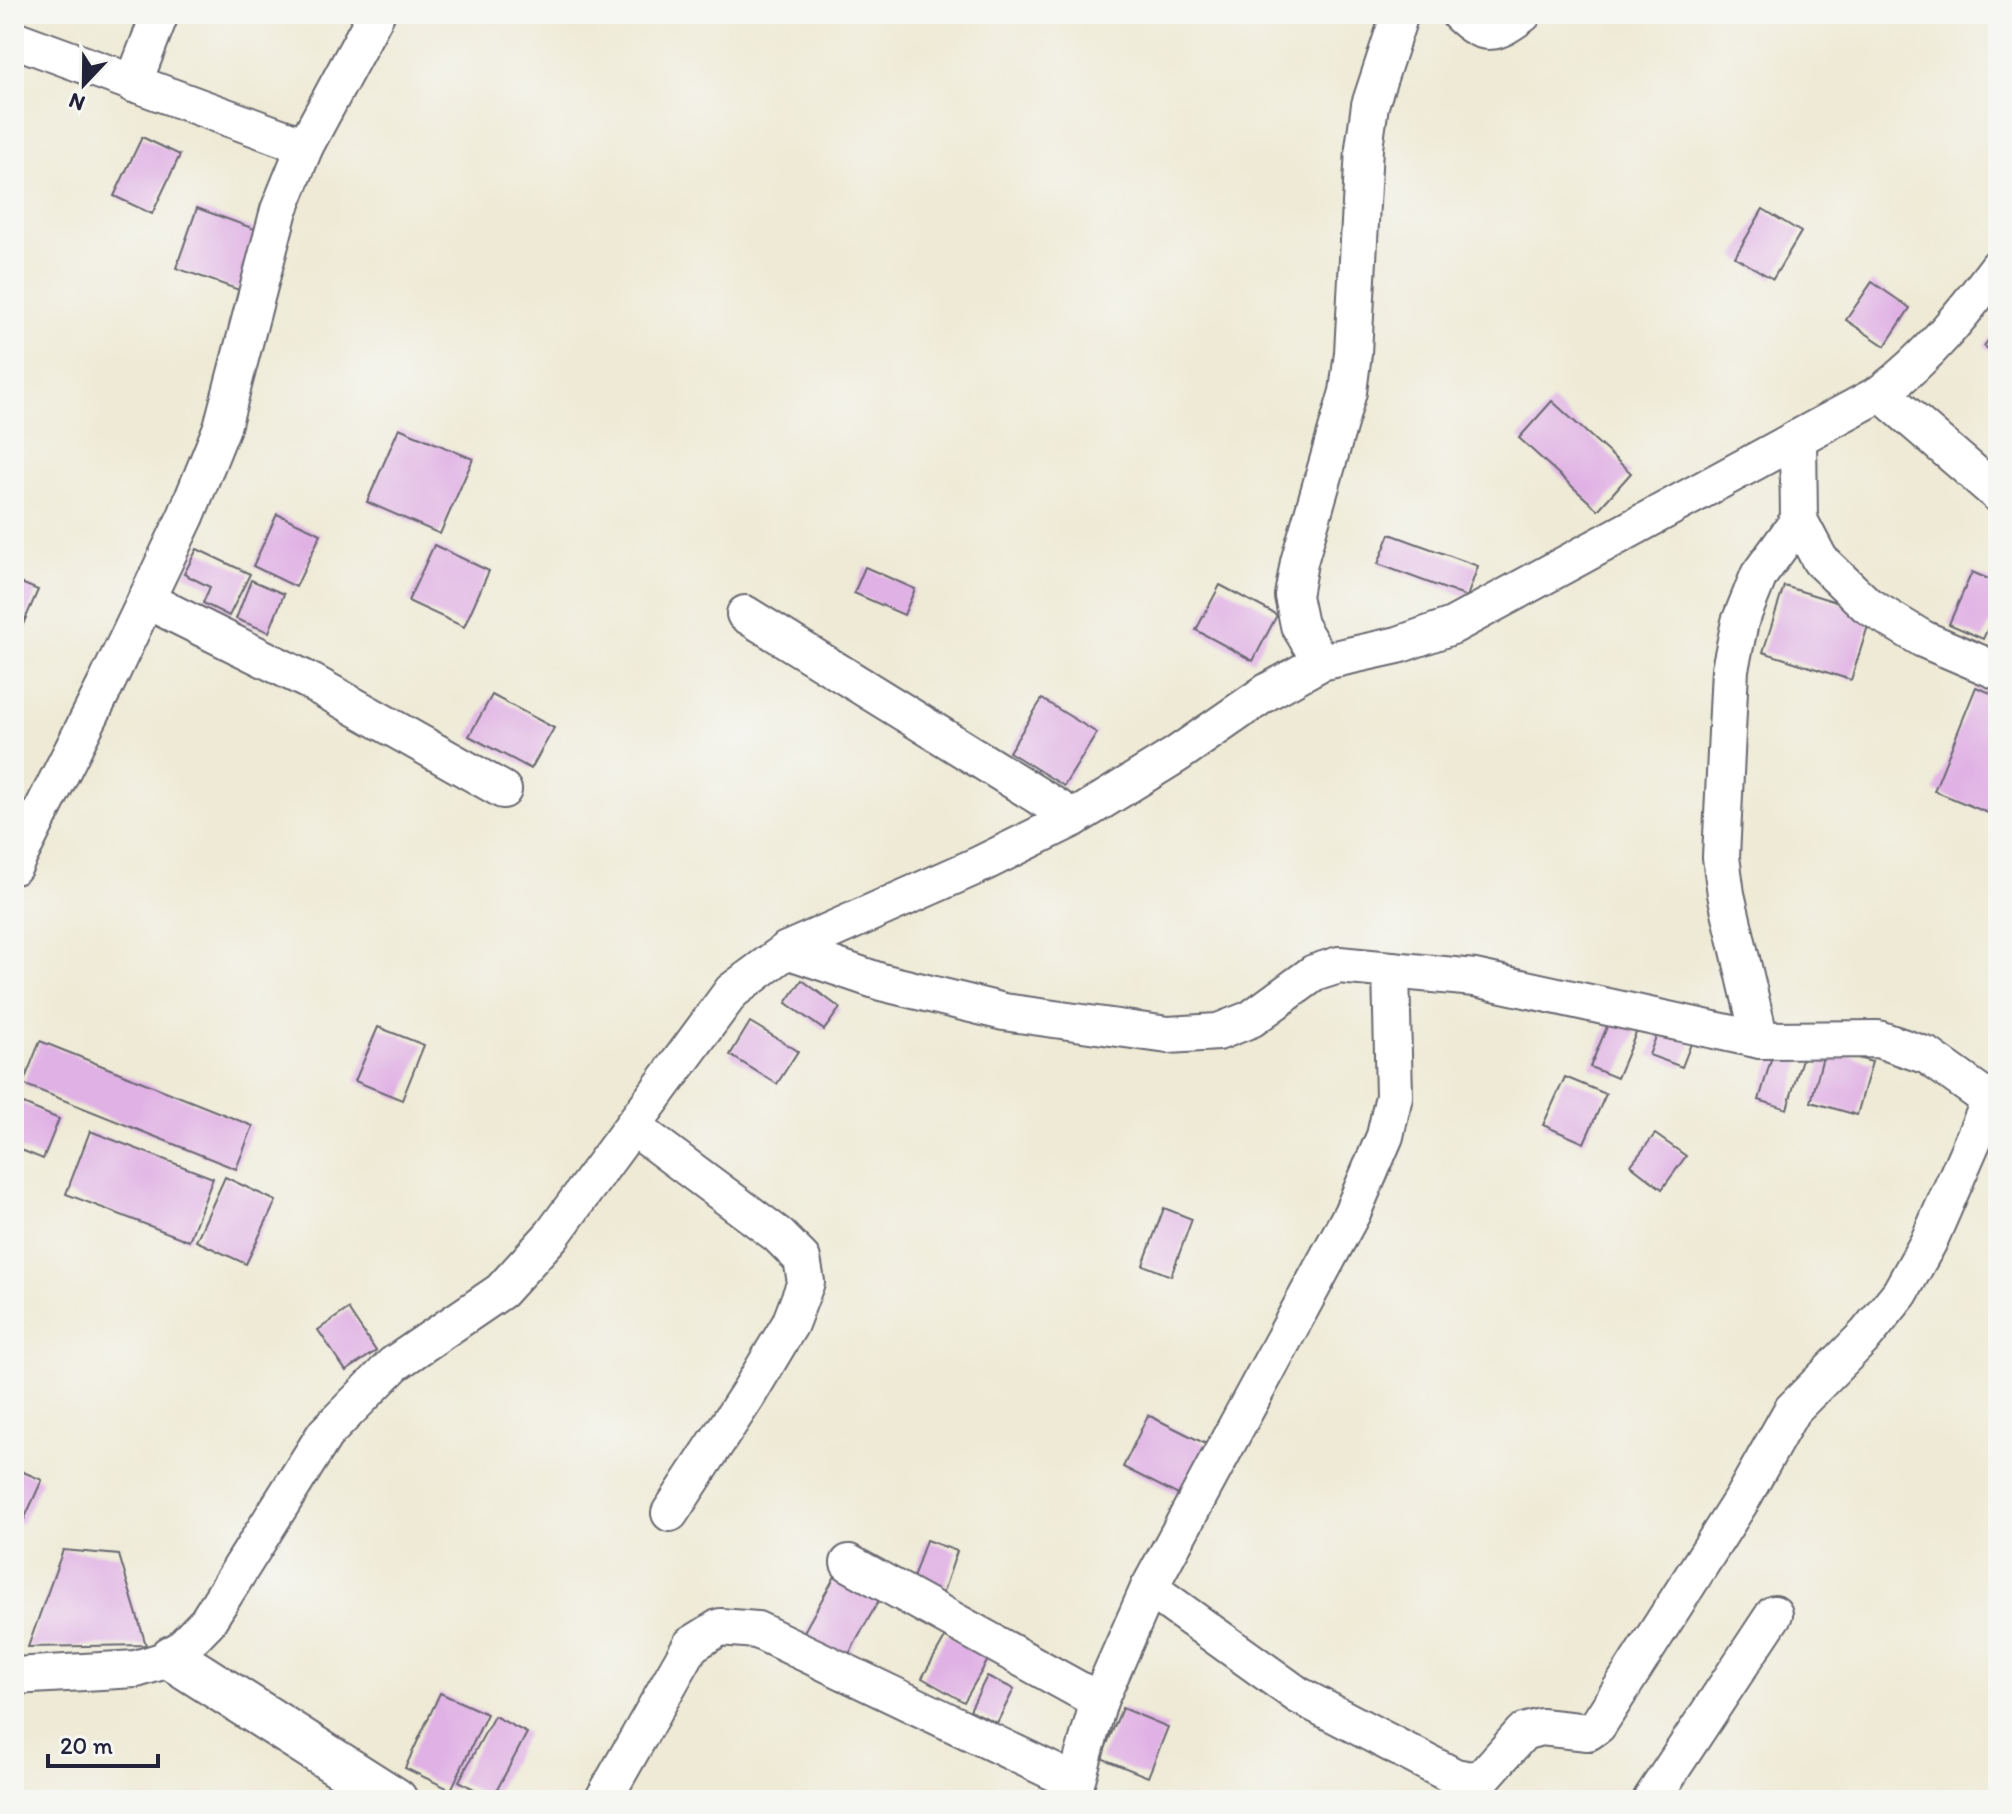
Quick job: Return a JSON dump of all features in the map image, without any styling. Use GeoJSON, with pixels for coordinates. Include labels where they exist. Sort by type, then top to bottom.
{"type":"FeatureCollection","features":[{"type":"Feature","properties":{"kind":"street"},"geometry":{"type":"LineString","coordinates":[[133,84],[160,14]]}},
{"type":"Feature","properties":{"kind":"street"},"geometry":{"type":"LineString","coordinates":[[14,866],[186,516],[222,427],[279,210],[305,146],[376,14]]}},
{"type":"Feature","properties":{"kind":"street"},"geometry":{"type":"LineString","coordinates":[[1321,662],[1299,625],[1293,596],[1299,562],[1348,392],[1370,105],[1400,14]]}},
{"type":"Feature","properties":{"kind":"street"},"geometry":{"type":"LineString","coordinates":[[1459,14],[1471,25],[1488,32],[1507,26],[1523,14]]}},
{"type":"Feature","properties":{"kind":"street"},"geometry":{"type":"LineString","coordinates":[[14,39],[305,146]]}},
{"type":"Feature","properties":{"kind":"street"},"geometry":{"type":"LineString","coordinates":[[14,1676],[136,1669],[172,1658],[207,1622],[325,1434],[394,1364],[501,1291],[552,1235],[732,991],[787,950],[981,864],[1074,818],[1176,755],[1267,692],[1321,662],[1398,645],[1452,626],[1881,393],[1914,367],[1954,326],[1998,267]]}},
{"type":"Feature","properties":{"kind":"street"},"geometry":{"type":"LineString","coordinates":[[1881,393],[1998,494]]}},
{"type":"Feature","properties":{"kind":"street"},"geometry":{"type":"LineString","coordinates":[[1798,438],[1799,520],[1820,560],[1867,605],[1923,639],[1998,671]]}},
{"type":"Feature","properties":{"kind":"street"},"geometry":{"type":"LineString","coordinates":[[1760,1040],[1726,894],[1721,857],[1730,669],[1740,622],[1759,575],[1799,520]]}},
{"type":"Feature","properties":{"kind":"street"},"geometry":{"type":"LineString","coordinates":[[146,600],[311,682],[503,790]]}},
{"type":"Feature","properties":{"kind":"street"},"geometry":{"type":"LineString","coordinates":[[745,614],[1074,818]]}},
{"type":"Feature","properties":{"kind":"street"},"geometry":{"type":"LineString","coordinates":[[787,950],[881,982],[1004,1012],[1168,1035],[1218,1032],[1251,1019],[1314,973],[1339,965],[1475,978],[1760,1040],[1878,1039],[1928,1056],[1994,1103],[1928,1243],[1900,1293],[1866,1335],[1792,1410],[1742,1499],[1598,1725],[1588,1732],[1541,1727],[1523,1732],[1483,1777],[1450,1789],[1298,1695],[1149,1588]]}},
{"type":"Feature","properties":{"kind":"street"},"geometry":{"type":"LineString","coordinates":[[603,1800],[691,1645],[720,1627],[757,1630],[1073,1791],[1099,1701],[1149,1588],[1352,1213],[1385,1136],[1394,1096],[1391,970]]}},
{"type":"Feature","properties":{"kind":"street"},"geometry":{"type":"LineString","coordinates":[[633,1127],[778,1235],[802,1259],[806,1282],[790,1324],[755,1384],[670,1513]]}},
{"type":"Feature","properties":{"kind":"street"},"geometry":{"type":"LineString","coordinates":[[849,1563],[1099,1701]]}},
{"type":"Feature","properties":{"kind":"street"},"geometry":{"type":"LineString","coordinates":[[1651,1800],[1774,1614]]}},
{"type":"Feature","properties":{"kind":"street"},"geometry":{"type":"LineString","coordinates":[[172,1658],[395,1800]]}},
{"type":"Feature","properties":{"kind":"building"},"geometry":{"type":"Polygon","coordinates":[[[142,137],[180,155],[152,214],[114,196],[142,137]]]}},
{"type":"Feature","properties":{"kind":"building"},"geometry":{"type":"Polygon","coordinates":[[[197,208],[263,232],[242,291],[176,268],[197,208]]]}},
{"type":"Feature","properties":{"kind":"building"},"geometry":{"type":"Polygon","coordinates":[[[1763,209],[1801,232],[1773,279],[1735,257],[1763,209]]]}},
{"type":"Feature","properties":{"kind":"building"},"geometry":{"type":"Polygon","coordinates":[[[1872,282],[1910,308],[1885,346],[1846,320],[1872,282]]]}},
{"type":"Feature","properties":{"kind":"building"},"geometry":{"type":"Polygon","coordinates":[[[1998,327],[1998,356],[1984,346],[1998,327]]]}},
{"type":"Feature","properties":{"kind":"building"},"geometry":{"type":"Polygon","coordinates":[[[1552,401],[1631,473],[1598,510],[1519,438],[1552,401]]]}},
{"type":"Feature","properties":{"kind":"building"},"geometry":{"type":"Polygon","coordinates":[[[399,428],[473,459],[440,534],[367,502],[399,428]]]}},
{"type":"Feature","properties":{"kind":"building"},"geometry":{"type":"Polygon","coordinates":[[[1998,445],[1998,461],[1990,456],[1998,445]]]}},
{"type":"Feature","properties":{"kind":"building"},"geometry":{"type":"Polygon","coordinates":[[[277,514],[321,534],[296,587],[253,566],[277,514]]]}},
{"type":"Feature","properties":{"kind":"building"},"geometry":{"type":"Polygon","coordinates":[[[1390,534],[1478,566],[1467,597],[1378,564],[1390,534]]]}},
{"type":"Feature","properties":{"kind":"building"},"geometry":{"type":"Polygon","coordinates":[[[434,545],[489,571],[464,627],[408,601],[434,545]]]}},
{"type":"Feature","properties":{"kind":"building"},"geometry":{"type":"Polygon","coordinates":[[[197,549],[250,574],[229,616],[203,603],[210,587],[184,574],[197,549]]]}},
{"type":"Feature","properties":{"kind":"building"},"geometry":{"type":"Polygon","coordinates":[[[865,567],[915,589],[904,615],[854,593],[865,567]]]}},
{"type":"Feature","properties":{"kind":"building"},"geometry":{"type":"Polygon","coordinates":[[[1972,572],[1998,583],[1998,606],[1983,639],[1949,624],[1972,572]]]}},
{"type":"Feature","properties":{"kind":"building"},"geometry":{"type":"Polygon","coordinates":[[[14,580],[38,590],[21,629],[14,626],[14,580]]]}},
{"type":"Feature","properties":{"kind":"building"},"geometry":{"type":"Polygon","coordinates":[[[251,580],[284,594],[269,632],[236,619],[251,580]]]}},
{"type":"Feature","properties":{"kind":"building"},"geometry":{"type":"Polygon","coordinates":[[[1220,585],[1277,615],[1253,661],[1196,630],[1220,585]]]}},
{"type":"Feature","properties":{"kind":"building"},"geometry":{"type":"Polygon","coordinates":[[[1784,586],[1872,613],[1851,680],[1763,652],[1784,586]]]}},
{"type":"Feature","properties":{"kind":"building"},"geometry":{"type":"Polygon","coordinates":[[[1976,687],[1998,696],[1998,817],[1934,791],[1976,687]]]}},
{"type":"Feature","properties":{"kind":"building"},"geometry":{"type":"Polygon","coordinates":[[[492,695],[554,728],[531,769],[469,736],[492,695]]]}},
{"type":"Feature","properties":{"kind":"building"},"geometry":{"type":"Polygon","coordinates":[[[1042,699],[1097,733],[1064,786],[1009,752],[1042,699]]]}},
{"type":"Feature","properties":{"kind":"building"},"geometry":{"type":"Polygon","coordinates":[[[802,980],[840,1008],[824,1030],[786,1003],[802,980]]]}},
{"type":"Feature","properties":{"kind":"building"},"geometry":{"type":"Polygon","coordinates":[[[1612,1015],[1639,1026],[1617,1078],[1590,1067],[1612,1015]]]}},
{"type":"Feature","properties":{"kind":"building"},"geometry":{"type":"Polygon","coordinates":[[[750,1022],[798,1051],[777,1084],[730,1055],[750,1022]]]}},
{"type":"Feature","properties":{"kind":"building"},"geometry":{"type":"Polygon","coordinates":[[[1661,1024],[1694,1036],[1682,1067],[1649,1055],[1661,1024]]]}},
{"type":"Feature","properties":{"kind":"building"},"geometry":{"type":"Polygon","coordinates":[[[378,1027],[424,1045],[402,1100],[355,1081],[378,1027]]]}},
{"type":"Feature","properties":{"kind":"building"},"geometry":{"type":"Polygon","coordinates":[[[40,1041],[253,1126],[236,1169],[23,1084],[40,1041]]]}},
{"type":"Feature","properties":{"kind":"building"},"geometry":{"type":"Polygon","coordinates":[[[1775,1046],[1803,1055],[1787,1109],[1759,1100],[1775,1046]]]}},
{"type":"Feature","properties":{"kind":"building"},"geometry":{"type":"Polygon","coordinates":[[[1825,1049],[1872,1062],[1857,1115],[1811,1102],[1825,1049]]]}},
{"type":"Feature","properties":{"kind":"building"},"geometry":{"type":"Polygon","coordinates":[[[1565,1077],[1606,1094],[1584,1143],[1543,1125],[1565,1077]]]}},
{"type":"Feature","properties":{"kind":"building"},"geometry":{"type":"Polygon","coordinates":[[[14,1100],[59,1119],[43,1159],[14,1147],[14,1100]]]}},
{"type":"Feature","properties":{"kind":"building"},"geometry":{"type":"Polygon","coordinates":[[[90,1131],[213,1178],[189,1241],[66,1194],[90,1131]]]}},
{"type":"Feature","properties":{"kind":"building"},"geometry":{"type":"Polygon","coordinates":[[[1655,1134],[1686,1156],[1662,1189],[1631,1165],[1655,1134]]]}},
{"type":"Feature","properties":{"kind":"building"},"geometry":{"type":"Polygon","coordinates":[[[225,1177],[276,1201],[246,1264],[196,1241],[225,1177]]]}},
{"type":"Feature","properties":{"kind":"building"},"geometry":{"type":"Polygon","coordinates":[[[1164,1208],[1192,1219],[1171,1276],[1143,1265],[1164,1208]]]}},
{"type":"Feature","properties":{"kind":"building"},"geometry":{"type":"Polygon","coordinates":[[[348,1309],[376,1351],[346,1371],[318,1330],[348,1309]]]}},
{"type":"Feature","properties":{"kind":"building"},"geometry":{"type":"Polygon","coordinates":[[[1148,1415],[1214,1448],[1188,1500],[1123,1467],[1148,1415]]]}},
{"type":"Feature","properties":{"kind":"building"},"geometry":{"type":"Polygon","coordinates":[[[14,1468],[42,1480],[22,1524],[14,1521],[14,1468]]]}},
{"type":"Feature","properties":{"kind":"building"},"geometry":{"type":"Polygon","coordinates":[[[926,1540],[957,1551],[942,1595],[911,1584],[926,1540]]]}},
{"type":"Feature","properties":{"kind":"building"},"geometry":{"type":"Polygon","coordinates":[[[63,1550],[119,1555],[146,1645],[28,1647],[63,1550]]]}},
{"type":"Feature","properties":{"kind":"building"},"geometry":{"type":"Polygon","coordinates":[[[835,1576],[879,1600],[845,1661],[801,1637],[835,1576]]]}},
{"type":"Feature","properties":{"kind":"building"},"geometry":{"type":"Polygon","coordinates":[[[947,1634],[989,1658],[964,1702],[922,1678],[947,1634]]]}},
{"type":"Feature","properties":{"kind":"building"},"geometry":{"type":"Polygon","coordinates":[[[987,1676],[1014,1689],[997,1723],[970,1710],[987,1676]]]}},
{"type":"Feature","properties":{"kind":"building"},"geometry":{"type":"Polygon","coordinates":[[[440,1693],[487,1714],[451,1790],[405,1768],[440,1693]]]}},
{"type":"Feature","properties":{"kind":"building"},"geometry":{"type":"Polygon","coordinates":[[[1122,1708],[1168,1727],[1148,1777],[1101,1758],[1122,1708]]]}},
{"type":"Feature","properties":{"kind":"building"},"geometry":{"type":"Polygon","coordinates":[[[494,1716],[527,1733],[492,1799],[459,1781],[494,1716]]]}}]}
